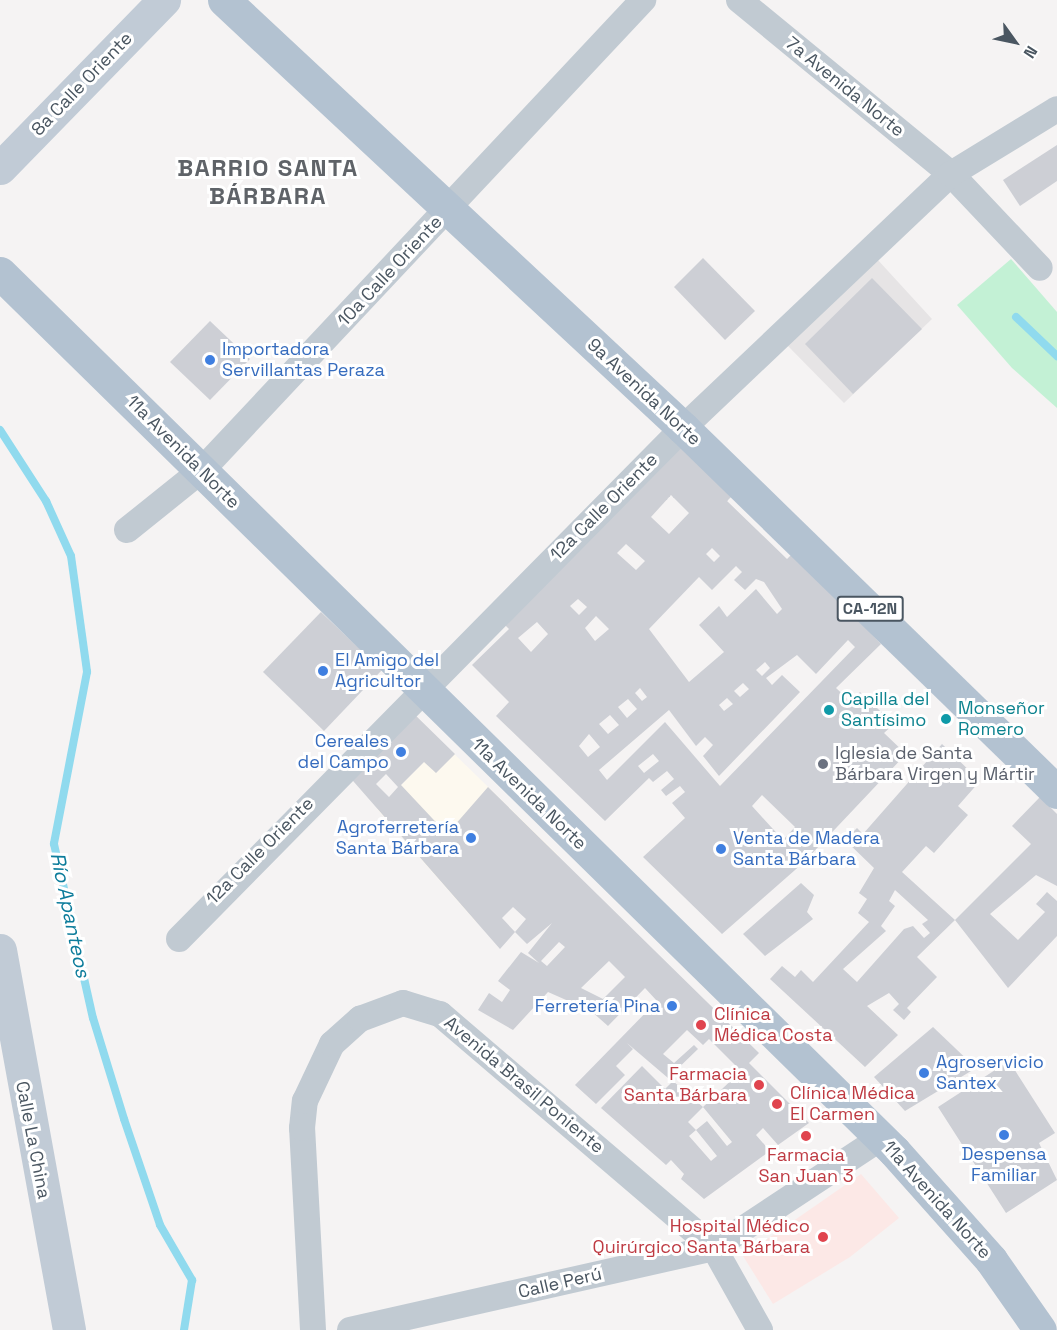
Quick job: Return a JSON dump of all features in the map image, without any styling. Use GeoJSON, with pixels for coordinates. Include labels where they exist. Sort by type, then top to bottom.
{"type":"FeatureCollection","features":[{"type":"Feature","properties":{"kind":"main road","name":"8a Calle Oriente"},"geometry":{"type":"LineString","coordinates":[[0,168],[164,0]]}},
{"type":"Feature","properties":{"kind":"main road","name":"9a Avenida Norte"},"geometry":{"type":"LineString","coordinates":[[224,0],[683,428],[1057,792]]}},
{"type":"Feature","properties":{"kind":"main road","name":"11a Avenida Norte"},"geometry":{"type":"LineString","coordinates":[[0,273],[202,470],[421,689],[881,1138],[992,1260],[1040,1330]]}},
{"type":"Feature","properties":{"kind":"main road","name":"Calle La China"},"geometry":{"type":"LineString","coordinates":[[1,959],[69,1330]]}},
{"type":"Feature","properties":{"kind":"street","name":"10a Calle Oriente"},"geometry":{"type":"LineString","coordinates":[[127,530],[202,470],[643,0]]}},
{"type":"Feature","properties":{"kind":"street","name":"7a Avenida Norte"},"geometry":{"type":"LineString","coordinates":[[739,0],[951,174],[1040,268]]}},
{"type":"Feature","properties":{"kind":"street","name":"12a Calle Oriente"},"geometry":{"type":"LineString","coordinates":[[179,939],[421,689],[683,428],[951,174],[1057,109]]}},
{"type":"Feature","properties":{"kind":"street","name":"Avenida Brasil Poniente"},"geometry":{"type":"LineString","coordinates":[[313,1330],[302,1128],[305,1101],[332,1044],[360,1019],[386,1007],[403,1003],[440,1014],[714,1248],[760,1330]]}},
{"type":"Feature","properties":{"kind":"street","name":"Calle Perú"},"geometry":{"type":"LineString","coordinates":[[350,1330],[714,1248],[881,1138]]}},
{"type":"Feature","properties":{"kind":"shaded area"},"geometry":{"type":"Polygon","coordinates":[[[877,259],[932,319],[844,403],[787,345],[877,259]]]}},
{"type":"Feature","properties":{"kind":"shaded area","name":"Agroferretería Santa Bárbara"},"geometry":{"type":"Polygon","coordinates":[[[443,743],[558,855],[513,907],[502,896],[476,922],[377,809],[443,743]]]}},
{"type":"Feature","properties":{"kind":"shaded area","name":"Hospital Médico Quirúrgico Santa Bárbara"},"geometry":{"type":"Polygon","coordinates":[[[861,1174],[899,1218],[850,1257],[773,1304],[743,1256],[861,1174]]]}},
{"type":"Feature","properties":{"kind":"green space"},"geometry":{"type":"Polygon","coordinates":[[[1011,259],[1057,312],[1057,408],[1012,368],[957,305],[1011,259]]]}},
{"type":"Feature","properties":{"kind":"building"},"geometry":{"type":"Polygon","coordinates":[[[1057,145],[1057,181],[1020,206],[1003,180],[1057,145]]]}},
{"type":"Feature","properties":{"kind":"building"},"geometry":{"type":"Polygon","coordinates":[[[703,258],[755,311],[725,340],[674,287],[703,258]]]}},
{"type":"Feature","properties":{"kind":"building"},"geometry":{"type":"Polygon","coordinates":[[[872,278],[922,329],[853,394],[805,344],[872,278]]]}},
{"type":"Feature","properties":{"kind":"building","name":"Importadora Servillantas Peraza"},"geometry":{"type":"Polygon","coordinates":[[[210,321],[250,359],[210,400],[170,362],[210,321]]]}},
{"type":"Feature","properties":{"kind":"building"},"geometry":{"type":"Polygon","coordinates":[[[678,444],[732,496],[727,501],[787,559],[794,552],[881,644],[836,688],[851,702],[860,692],[894,724],[884,733],[906,754],[803,863],[722,934],[643,857],[685,818],[672,803],[685,792],[680,786],[666,796],[661,790],[674,779],[667,771],[653,782],[649,778],[605,821],[496,716],[509,702],[472,665],[509,629],[504,624],[678,444]],[[671,495],[651,517],[669,534],[689,513],[671,495]],[[626,544],[617,553],[636,570],[645,561],[626,544]],[[712,548],[706,554],[714,562],[720,556],[712,548]],[[736,566],[712,590],[699,577],[649,629],[689,682],[724,652],[699,625],[719,606],[727,617],[756,589],[777,614],[782,609],[764,582],[756,579],[745,590],[734,580],[742,572],[736,566]],[[578,599],[570,606],[579,615],[587,607],[578,599]],[[596,616],[585,628],[595,641],[609,629],[596,616]],[[537,622],[518,638],[531,652],[548,634],[537,622]],[[848,640],[816,674],[797,655],[766,678],[772,685],[782,675],[800,692],[719,776],[703,756],[713,745],[705,737],[696,746],[669,710],[599,770],[607,780],[665,722],[720,786],[855,647],[848,640]],[[765,662],[756,670],[762,676],[770,668],[765,662]],[[743,683],[734,691],[740,697],[749,689],[743,683]],[[640,688],[635,693],[642,701],[647,697],[640,688]],[[727,698],[719,705],[724,711],[733,704],[727,698]],[[628,699],[618,707],[627,718],[637,709],[628,699]],[[610,715],[599,724],[608,734],[619,725],[610,715]],[[589,734],[579,746],[588,757],[600,747],[589,734]],[[653,754],[638,766],[644,773],[659,761],[653,754]],[[762,795],[752,806],[783,840],[795,827],[762,795]]]}},
{"type":"Feature","properties":{"kind":"building","name":"El Amigo del Agricultor"},"geometry":{"type":"Polygon","coordinates":[[[321,612],[382,670],[324,731],[263,672],[321,612]]]}},
{"type":"Feature","properties":{"kind":"building"},"geometry":{"type":"Polygon","coordinates":[[[410,710],[455,754],[436,773],[424,762],[401,785],[447,834],[488,787],[759,1053],[749,1063],[809,1123],[778,1145],[763,1128],[756,1135],[770,1151],[704,1199],[681,1179],[684,1174],[671,1160],[666,1165],[601,1108],[642,1066],[665,1089],[673,1081],[703,1107],[741,1071],[709,1039],[703,1045],[687,1030],[663,1054],[674,1063],[694,1045],[698,1049],[668,1078],[627,1043],[633,1049],[616,1066],[625,1075],[596,1104],[575,1085],[657,1001],[645,988],[608,1026],[591,1011],[548,992],[513,1030],[478,1010],[489,993],[502,1002],[510,990],[498,981],[521,952],[539,963],[528,953],[552,923],[527,944],[515,932],[500,949],[347,774],[410,710]],[[386,774],[376,784],[389,797],[398,787],[386,774]],[[513,907],[502,918],[515,932],[526,919],[513,907]],[[559,942],[541,961],[547,966],[565,947],[559,942]],[[609,961],[581,988],[603,999],[625,977],[609,961]],[[703,1107],[688,1122],[696,1130],[707,1121],[727,1146],[732,1142],[703,1107]],[[696,1130],[689,1136],[711,1161],[717,1156],[696,1130]]]}},
{"type":"Feature","properties":{"kind":"building"},"geometry":{"type":"Polygon","coordinates":[[[942,744],[980,781],[958,806],[968,815],[934,853],[926,846],[902,872],[955,920],[917,957],[937,977],[907,1008],[911,1012],[904,1020],[893,1010],[899,1004],[889,993],[867,1006],[898,1035],[865,1067],[770,979],[782,966],[795,977],[801,970],[813,982],[869,922],[858,913],[867,899],[859,893],[874,868],[845,840],[857,828],[863,834],[942,744]],[[895,890],[889,901],[895,906],[881,926],[886,931],[843,969],[857,982],[904,929],[913,926],[924,938],[930,933],[922,924],[928,920],[895,890]]]}},
{"type":"Feature","properties":{"kind":"building"},"geometry":{"type":"Polygon","coordinates":[[[1040,797],[1057,814],[1057,886],[1036,875],[990,914],[1018,940],[1045,912],[1036,904],[1047,892],[1057,901],[1057,936],[1008,988],[955,920],[1031,844],[1012,826],[1040,797]]]}},
{"type":"Feature","properties":{"kind":"building"},"geometry":{"type":"Polygon","coordinates":[[[801,883],[814,895],[807,912],[813,919],[765,956],[743,934],[801,883]]]}},
{"type":"Feature","properties":{"kind":"building","name":"Agroservicio Santex"},"geometry":{"type":"Polygon","coordinates":[[[933,1027],[976,1068],[905,1111],[874,1077],[933,1027]]]}},
{"type":"Feature","properties":{"kind":"building","name":"Despensa Familiar"},"geometry":{"type":"Polygon","coordinates":[[[1009,1061],[1055,1133],[1039,1143],[1057,1180],[1006,1213],[938,1107],[1009,1061]]]}},
{"type":"Feature","properties":{"kind":"waterway"},"geometry":{"type":"LineString","coordinates":[[1016,317],[1057,356]]}},
{"type":"Feature","properties":{"kind":"waterway","name":"Río Apanteos"},"geometry":{"type":"LineString","coordinates":[[0,430],[46,501],[71,556],[87,672],[54,844],[93,1018],[124,1119],[160,1225],[192,1280],[184,1330]]}},
{"type":"Feature","properties":{"kind":"place","name":"Importadora Servillantas Peraza"},"geometry":{"type":"Point","coordinates":[210,360]}},
{"type":"Feature","properties":{"kind":"place","name":"El Amigo del Agricultor"},"geometry":{"type":"Point","coordinates":[323,671]}},
{"type":"Feature","properties":{"kind":"place","name":"Capilla del Santísimo"},"geometry":{"type":"Point","coordinates":[829,710]}},
{"type":"Feature","properties":{"kind":"place","name":"Monseñor Romero"},"geometry":{"type":"Point","coordinates":[946,719]}},
{"type":"Feature","properties":{"kind":"place","name":"Cereales del Campo"},"geometry":{"type":"Point","coordinates":[401,752]}},
{"type":"Feature","properties":{"kind":"place","name":"Iglesia de Santa Bárbara Virgen y Mártir"},"geometry":{"type":"Point","coordinates":[823,764]}},
{"type":"Feature","properties":{"kind":"place","name":"Agroferretería Santa Bárbara"},"geometry":{"type":"Point","coordinates":[471,838]}},
{"type":"Feature","properties":{"kind":"place","name":"Venta de Madera Santa Bárbara"},"geometry":{"type":"Point","coordinates":[721,849]}},
{"type":"Feature","properties":{"kind":"place","name":"Ferretería Pina"},"geometry":{"type":"Point","coordinates":[672,1006]}},
{"type":"Feature","properties":{"kind":"place","name":"Clínica Médica Costa"},"geometry":{"type":"Point","coordinates":[701,1025]}},
{"type":"Feature","properties":{"kind":"place","name":"Agroservicio Santex"},"geometry":{"type":"Point","coordinates":[924,1073]}},
{"type":"Feature","properties":{"kind":"place","name":"Farmacia Santa Bárbara"},"geometry":{"type":"Point","coordinates":[759,1085]}},
{"type":"Feature","properties":{"kind":"place","name":"Clínica Médica El Carmen"},"geometry":{"type":"Point","coordinates":[777,1104]}},
{"type":"Feature","properties":{"kind":"place","name":"Despensa Familiar"},"geometry":{"type":"Point","coordinates":[1004,1135]}},
{"type":"Feature","properties":{"kind":"place","name":"Farmacia San Juan 3"},"geometry":{"type":"Point","coordinates":[806,1136]}},
{"type":"Feature","properties":{"kind":"place","name":"Hospital Médico Quirúrgico Santa Bárbara"},"geometry":{"type":"Point","coordinates":[823,1237]}},
{"type":"Feature","properties":{"kind":"district","name":"BARRIO SANTA BÁRBARA"},"geometry":{"type":"Point","coordinates":[268,182]}}]}
